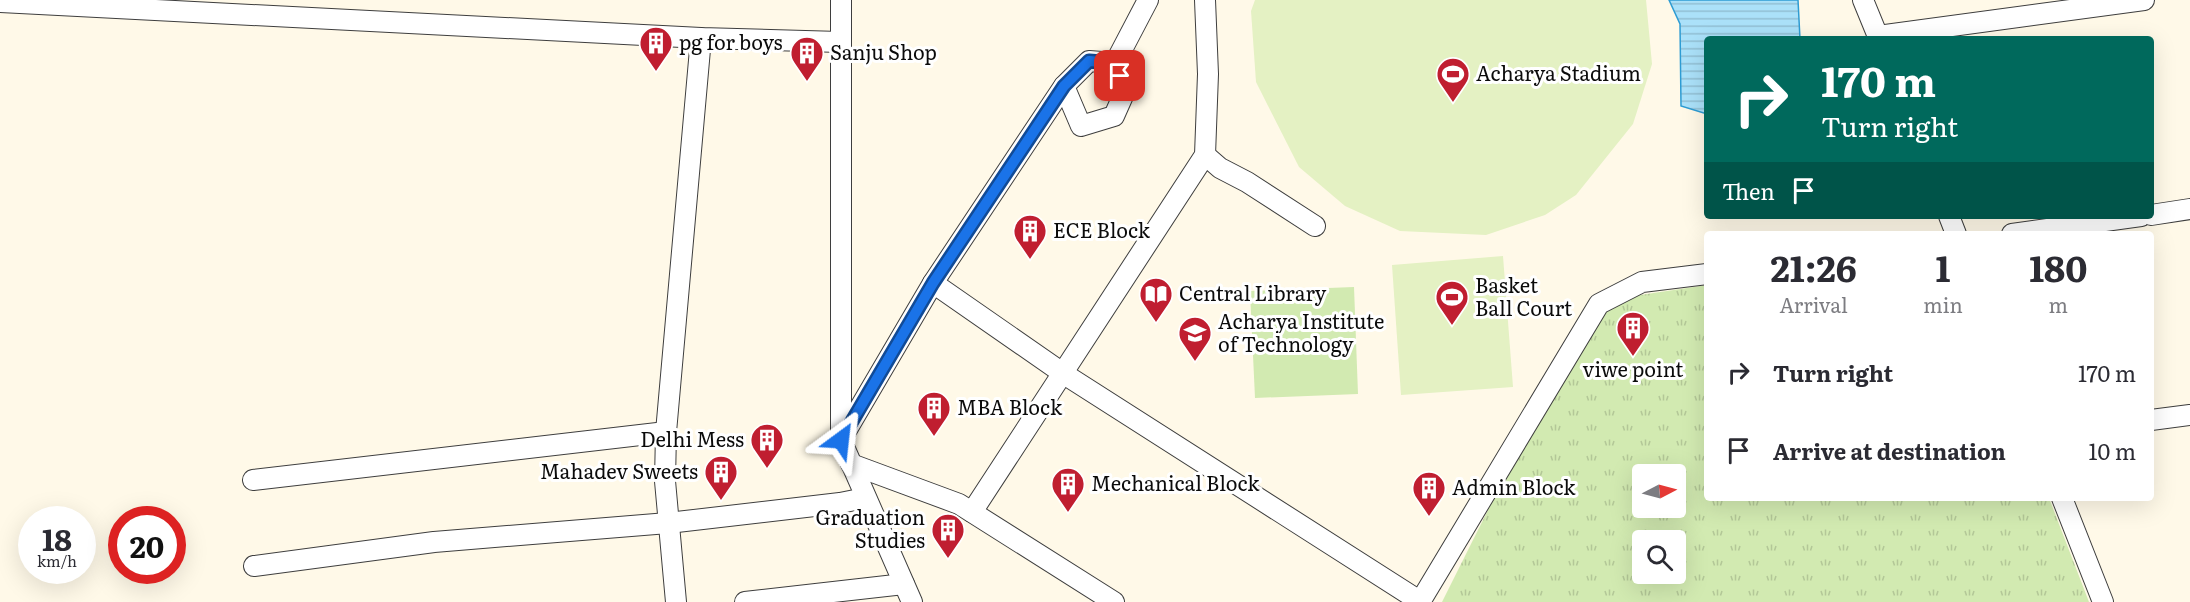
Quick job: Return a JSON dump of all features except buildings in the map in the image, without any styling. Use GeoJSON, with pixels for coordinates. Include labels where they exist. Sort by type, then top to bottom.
{"type":"FeatureCollection","features":[{"type":"Feature","properties":{"kind":"street"},"geometry":{"type":"LineString","coordinates":[[746,602],[908,593],[841,440],[841,0]]}},
{"type":"Feature","properties":{"kind":"street"},"geometry":{"type":"LineString","coordinates":[[1114,63],[1148,0]]}},
{"type":"Feature","properties":{"kind":"street"},"geometry":{"type":"LineString","coordinates":[[972,512],[1205,155],[1208,74],[1205,0]]}},
{"type":"Feature","properties":{"kind":"street"},"geometry":{"type":"LineString","coordinates":[[1863,0],[1877,36]]}},
{"type":"Feature","properties":{"kind":"street"},"geometry":{"type":"LineString","coordinates":[[1892,36],[2144,0]]}},
{"type":"Feature","properties":{"kind":"street"},"geometry":{"type":"LineString","coordinates":[[0,2],[701,38],[840,42]]}},
{"type":"Feature","properties":{"kind":"street"},"geometry":{"type":"LineString","coordinates":[[676,602],[664,481],[666,432],[701,38]]}},
{"type":"Feature","properties":{"kind":"street"},"geometry":{"type":"LineString","coordinates":[[841,440],[933,283],[1064,86],[1089,61],[1114,63]]}},
{"type":"Feature","properties":{"kind":"street"},"geometry":{"type":"LineString","coordinates":[[1064,86],[1081,126],[1114,116],[1126,88],[1114,63]]}},
{"type":"Feature","properties":{"kind":"street"},"geometry":{"type":"LineString","coordinates":[[1205,155],[1220,168],[1247,182],[1315,226]]}},
{"type":"Feature","properties":{"kind":"street"},"geometry":{"type":"LineString","coordinates":[[2154,215],[2190,209]]}},
{"type":"Feature","properties":{"kind":"street"},"geometry":{"type":"LineString","coordinates":[[2034,231],[2120,219]]}},
{"type":"Feature","properties":{"kind":"street"},"geometry":{"type":"LineString","coordinates":[[933,283],[1064,374],[1421,602],[1599,304],[1642,282],[1704,274]]}},
{"type":"Feature","properties":{"kind":"street"},"geometry":{"type":"LineString","coordinates":[[2154,420],[2190,415]]}},
{"type":"Feature","properties":{"kind":"street"},"geometry":{"type":"LineString","coordinates":[[253,480],[666,432]]}},
{"type":"Feature","properties":{"kind":"street"},"geometry":{"type":"LineString","coordinates":[[851,464],[958,504],[1106,600]]}},
{"type":"Feature","properties":{"kind":"street"},"geometry":{"type":"LineString","coordinates":[[254,566],[434,542],[668,523],[865,498]]}},
{"type":"Feature","properties":{"kind":"street"},"geometry":{"type":"LineString","coordinates":[[2063,501],[2103,602]]}},
{"type":"Feature","properties":{"kind":"green space","name":"Acharya Stadium"},"geometry":{"type":"Polygon","coordinates":[[[1255,0],[1646,0],[1652,64],[1633,124],[1576,195],[1545,215],[1486,235],[1400,231],[1345,206],[1299,167],[1256,82],[1251,11],[1255,0]]]}},
{"type":"Feature","properties":{"kind":"green space","name":"Basket Ball Court"},"geometry":{"type":"Polygon","coordinates":[[[1503,256],[1513,387],[1401,395],[1392,265],[1503,256]]]}},
{"type":"Feature","properties":{"kind":"green space"},"geometry":{"type":"Polygon","coordinates":[[[1704,285],[1704,501],[2050,501],[2089,602],[1442,602],[1549,388],[1607,300],[1704,285]]]}},
{"type":"Feature","properties":{"kind":"green space"},"geometry":{"type":"Polygon","coordinates":[[[1354,287],[1358,394],[1255,398],[1250,291],[1354,287]]]}},
{"type":"Feature","properties":{"kind":"water"},"geometry":{"type":"Polygon","coordinates":[[[1669,0],[1798,0],[1800,36],[1704,36],[1704,113],[1681,106],[1680,24],[1669,0]]]}},
{"type":"Feature","properties":{"kind":"place","name":"pg for boys"},"geometry":{"type":"Point","coordinates":[656,72]}},
{"type":"Feature","properties":{"kind":"place","name":"Sanju Shop"},"geometry":{"type":"Point","coordinates":[807,82]}},
{"type":"Feature","properties":{"kind":"place","name":"Acharya Stadium"},"geometry":{"type":"Point","coordinates":[1453,103]}},
{"type":"Feature","properties":{"kind":"place","name":"ECE Block"},"geometry":{"type":"Point","coordinates":[1030,260]}},
{"type":"Feature","properties":{"kind":"place","name":"Central Library"},"geometry":{"type":"Point","coordinates":[1156,323]}},
{"type":"Feature","properties":{"kind":"place","name":"Basket Ball Court"},"geometry":{"type":"Point","coordinates":[1452,326]}},
{"type":"Feature","properties":{"kind":"place","name":"viwe point"},"geometry":{"type":"Point","coordinates":[1633,357]}},
{"type":"Feature","properties":{"kind":"place","name":"Acharya Institute of Technology"},"geometry":{"type":"Point","coordinates":[1195,362]}},
{"type":"Feature","properties":{"kind":"place","name":"MBA Block"},"geometry":{"type":"Point","coordinates":[934,437]}},
{"type":"Feature","properties":{"kind":"place","name":"Delhi Mess"},"geometry":{"type":"Point","coordinates":[767,469]}},
{"type":"Feature","properties":{"kind":"place","name":"Mahadev Sweets"},"geometry":{"type":"Point","coordinates":[721,501]}},
{"type":"Feature","properties":{"kind":"place","name":"Mechanical Block"},"geometry":{"type":"Point","coordinates":[1068,513]}},
{"type":"Feature","properties":{"kind":"place","name":"Admin Block"},"geometry":{"type":"Point","coordinates":[1429,517]}},
{"type":"Feature","properties":{"kind":"place","name":"Graduation Studies"},"geometry":{"type":"Point","coordinates":[948,559]}},
{"type":"Feature","properties":{"kind":"route"},"geometry":{"type":"LineString","coordinates":[[841,440],[933,283],[1064,86],[1089,61],[1114,63],[1120,76]]}}]}
